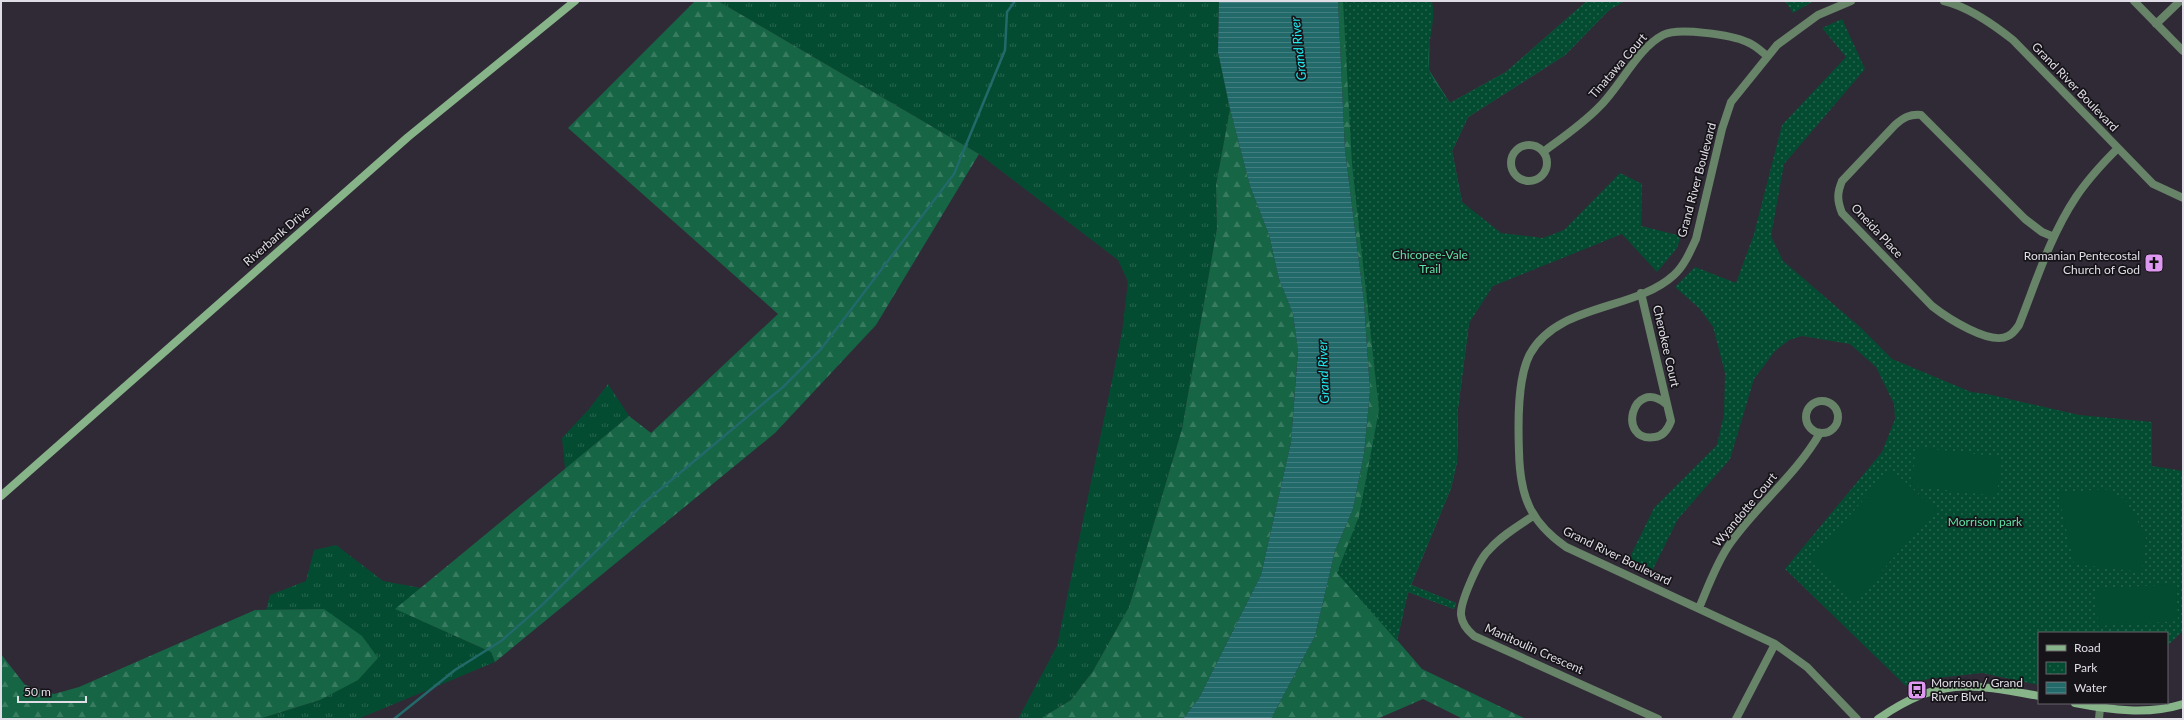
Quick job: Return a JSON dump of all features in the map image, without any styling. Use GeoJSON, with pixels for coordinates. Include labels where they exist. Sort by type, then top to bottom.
{"type":"FeatureCollection","features":[{"type":"Feature","properties":{"kind":"street","name":"Riverbank Drive"},"geometry":{"type":"LineString","coordinates":[[1,496],[408,137],[575,1]]}},
{"type":"Feature","properties":{"kind":"street","name":"Grand River Boulevard"},"geometry":{"type":"LineString","coordinates":[[1851,1],[1836,6],[1806,22],[1777,45],[1731,102],[1722,129],[1696,239],[1682,266],[1668,280],[1642,293],[1562,323],[1541,339],[1530,354],[1521,388],[1519,456],[1520,477],[1523,491],[1533,516],[1550,536],[1566,547],[1775,644],[1807,667],[1857,719]]}},
{"type":"Feature","properties":{"kind":"street","name":"Grand River Boulevard"},"geometry":{"type":"LineString","coordinates":[[1947,1],[1982,18],[2013,40],[2117,149],[2153,184],[2183,198]]}},
{"type":"Feature","properties":{"kind":"street"},"geometry":{"type":"LineString","coordinates":[[2134,1],[2183,51]]}},
{"type":"Feature","properties":{"kind":"street"},"geometry":{"type":"LineString","coordinates":[[2156,24],[2180,1]]}},
{"type":"Feature","properties":{"kind":"street","name":"Tinatawa Court"},"geometry":{"type":"LineString","coordinates":[[1544,152],[1600,107],[1616,89],[1640,55],[1663,35],[1675,31],[1688,31],[1739,39],[1754,45],[1767,56]]}},
{"type":"Feature","properties":{"kind":"street","name":"Oneida Place"},"geometry":{"type":"LineString","coordinates":[[2054,237],[2042,232],[2025,219],[1921,115],[1912,114],[1895,124],[1842,181],[1838,192],[1838,202],[1842,212],[1932,306],[1946,317],[1990,337],[2008,337],[2019,325],[2054,237],[2079,193],[2091,177],[2117,149]]}},
{"type":"Feature","properties":{"kind":"street"},"geometry":{"type":"LineString","coordinates":[[1531,145],[1544,152],[1547,168],[1542,177],[1530,182],[1518,178],[1512,167],[1512,158],[1519,149],[1531,145]]}},
{"type":"Feature","properties":{"kind":"street","name":"Cherokee Court"},"geometry":{"type":"LineString","coordinates":[[1642,293],[1666,392],[1666,404],[1671,414],[1671,421],[1665,433],[1659,437],[1649,438],[1643,436],[1635,430],[1632,424],[1631,413],[1639,402],[1645,398],[1654,398],[1666,404]]}},
{"type":"Feature","properties":{"kind":"street","name":"Wyandotte Court"},"geometry":{"type":"LineString","coordinates":[[1699,608],[1718,562],[1730,544],[1808,454],[1820,433],[1831,430],[1838,421],[1836,408],[1824,400],[1812,404],[1808,408],[1806,416],[1810,427],[1820,433]]}},
{"type":"Feature","properties":{"kind":"street","name":"Manitoulin Crescent"},"geometry":{"type":"LineString","coordinates":[[1533,516],[1496,542],[1481,562],[1462,607],[1461,615],[1465,627],[1474,636],[1658,719]]}},
{"type":"Feature","properties":{"kind":"street"},"geometry":{"type":"LineString","coordinates":[[1736,719],[1775,644]]}},
{"type":"Feature","properties":{"kind":"street"},"geometry":{"type":"LineString","coordinates":[[1878,719],[1900,704],[1917,696],[1955,686],[1991,687],[2038,696]]}},
{"type":"Feature","properties":{"kind":"street"},"geometry":{"type":"LineString","coordinates":[[2080,704],[2100,708],[2152,711],[2183,704]]}},
{"type":"Feature","properties":{"kind":"street"},"geometry":{"type":"LineString","coordinates":[[2099,719],[2100,708]]}},
{"type":"Feature","properties":{"kind":"green space"},"geometry":{"type":"Polygon","coordinates":[[[695,1],[718,1],[979,154],[876,325],[775,433],[495,662],[491,652],[395,609],[629,416],[651,433],[778,314],[568,128],[695,1]]]}},
{"type":"Feature","properties":{"kind":"green space"},"geometry":{"type":"Polygon","coordinates":[[[718,1],[1219,1],[1218,52],[1230,109],[1216,185],[1217,228],[1182,429],[1129,607],[1093,671],[1071,700],[1040,719],[1018,719],[1057,646],[1122,332],[1128,282],[1118,260],[979,154],[718,1]]]}},
{"type":"Feature","properties":{"kind":"green space","name":"Chicopee-Vale Trail"},"geometry":{"type":"Polygon","coordinates":[[[1338,1],[1430,1],[1429,70],[1450,103],[1506,72],[1587,1],[1625,1],[1610,9],[1565,55],[1468,117],[1452,151],[1462,202],[1469,323],[1458,408],[1457,462],[1451,488],[1411,585],[1456,603],[1454,609],[1408,592],[1397,640],[1422,669],[1526,719],[1463,719],[1423,699],[1377,719],[1271,719],[1315,636],[1335,551],[1353,509],[1364,454],[1370,391],[1364,302],[1345,150],[1338,1]]]}},
{"type":"Feature","properties":{"kind":"green space","name":"Chicopee-Vale Trail"},"geometry":{"type":"Polygon","coordinates":[[[1343,1],[1432,1],[1433,18],[1428,52],[1429,69],[1435,81],[1450,103],[1506,72],[1587,1],[1625,1],[1610,9],[1565,55],[1468,117],[1452,151],[1462,202],[1501,233],[1543,238],[1564,230],[1620,173],[1642,184],[1641,226],[1681,236],[1677,248],[1657,272],[1622,234],[1493,286],[1469,323],[1458,408],[1457,462],[1451,488],[1411,585],[1456,603],[1454,609],[1408,592],[1397,641],[1337,573],[1359,516],[1379,410],[1352,164],[1343,1]]]}},
{"type":"Feature","properties":{"kind":"green space"},"geometry":{"type":"Polygon","coordinates":[[[1785,1],[1812,1],[1812,2],[1793,13],[1785,1]]]}},
{"type":"Feature","properties":{"kind":"green space","name":"Morrison park"},"geometry":{"type":"Polygon","coordinates":[[[1842,19],[1865,69],[1784,164],[1771,236],[1783,261],[1861,328],[1892,359],[1971,392],[1987,394],[2079,415],[2152,422],[2152,466],[2183,471],[2183,631],[2168,645],[2168,632],[2038,632],[2038,685],[1982,673],[1928,679],[1906,686],[1785,569],[1882,452],[1895,419],[1894,404],[1876,367],[1850,344],[1802,336],[1789,340],[1775,351],[1754,379],[1730,459],[1678,519],[1650,575],[1626,565],[1654,508],[1717,445],[1724,414],[1725,373],[1713,327],[1700,309],[1675,287],[1695,267],[1736,283],[1754,234],[1782,125],[1846,57],[1822,28],[1842,19]]]}},
{"type":"Feature","properties":{"kind":"green space"},"geometry":{"type":"Polygon","coordinates":[[[1230,109],[1250,186],[1269,235],[1279,279],[1293,314],[1298,350],[1291,442],[1261,575],[1199,698],[1183,719],[1040,719],[1071,700],[1093,671],[1129,607],[1182,429],[1217,228],[1216,185],[1230,109]]]}},
{"type":"Feature","properties":{"kind":"green space"},"geometry":{"type":"Polygon","coordinates":[[[608,384],[629,416],[565,469],[562,438],[589,409],[608,384]]]}},
{"type":"Feature","properties":{"kind":"green space"},"geometry":{"type":"Polygon","coordinates":[[[1916,447],[2001,457],[1997,496],[1912,486],[1916,447]]]}},
{"type":"Feature","properties":{"kind":"green space"},"geometry":{"type":"Polygon","coordinates":[[[1891,469],[1936,510],[1855,601],[1810,560],[1891,469]]]}},
{"type":"Feature","properties":{"kind":"green space"},"geometry":{"type":"Polygon","coordinates":[[[2105,489],[2125,499],[2146,536],[2142,572],[2074,564],[2058,493],[2105,489]]]}},
{"type":"Feature","properties":{"kind":"green space"},"geometry":{"type":"Polygon","coordinates":[[[336,545],[383,581],[421,588],[396,609],[491,652],[495,662],[358,719],[259,719],[320,700],[324,609],[266,610],[270,595],[306,581],[314,550],[336,545]]]}},
{"type":"Feature","properties":{"kind":"green space"},"geometry":{"type":"Polygon","coordinates":[[[2176,584],[2178,621],[2098,626],[2096,589],[2176,584]]]}},
{"type":"Feature","properties":{"kind":"green space"},"geometry":{"type":"Polygon","coordinates":[[[324,609],[362,636],[378,658],[358,680],[320,700],[259,719],[1,719],[1,654],[25,685],[54,694],[79,687],[255,610],[324,609]]]}},
{"type":"Feature","properties":{"kind":"water","name":"Grand River"},"geometry":{"type":"Polygon","coordinates":[[[1219,1],[1338,1],[1345,150],[1364,302],[1370,391],[1364,454],[1353,509],[1335,551],[1315,636],[1271,719],[1183,719],[1199,698],[1261,575],[1291,442],[1298,351],[1293,314],[1279,279],[1269,235],[1250,186],[1230,109],[1218,52],[1219,1]]]}},
{"type":"Feature","properties":{"kind":"waterway"},"geometry":{"type":"LineString","coordinates":[[394,719],[455,670],[501,641],[541,606],[645,502],[783,387],[821,349],[954,174],[1005,50],[1007,12],[1015,1]]}},
{"type":"Feature","properties":{"kind":"place","name":"Romanian Pentecostal Church of God"},"geometry":{"type":"Point","coordinates":[2154,263]}},
{"type":"Feature","properties":{"kind":"place","name":"Morrison / Grand River Blvd."},"geometry":{"type":"Point","coordinates":[1917,690]}}]}
